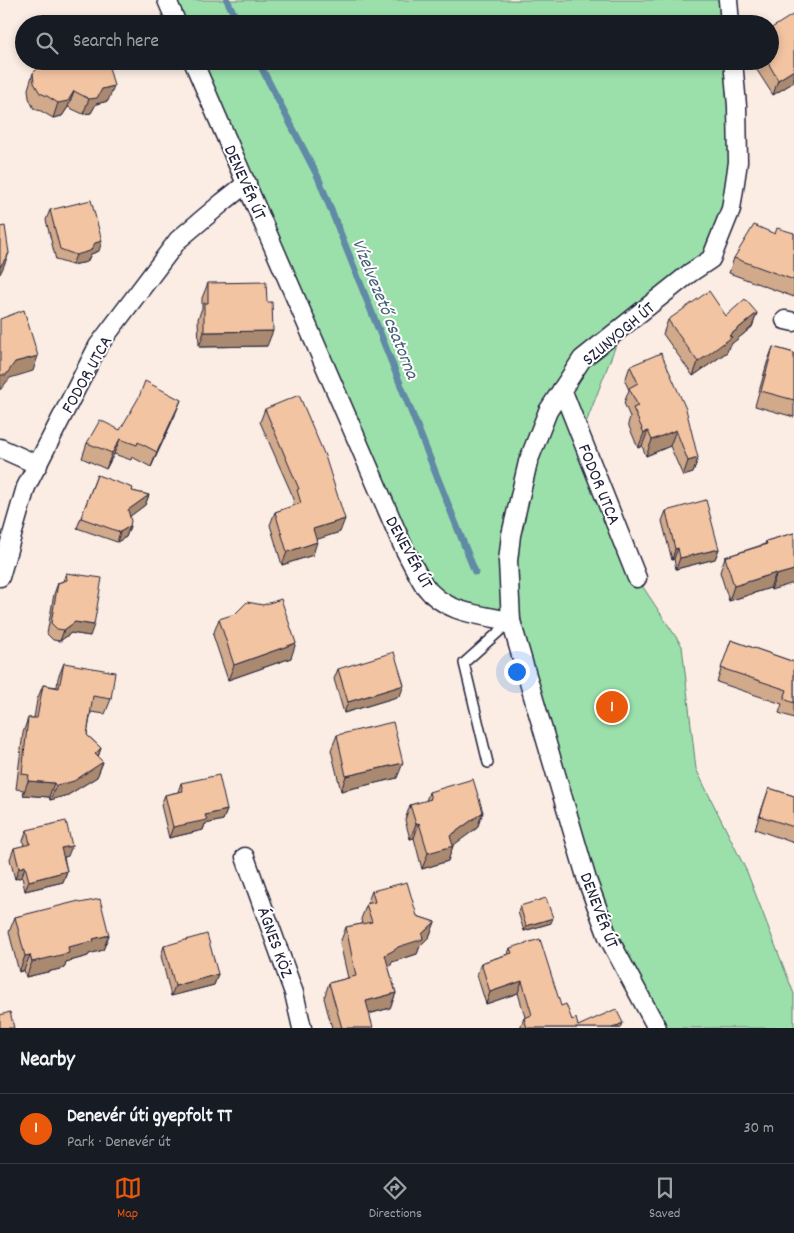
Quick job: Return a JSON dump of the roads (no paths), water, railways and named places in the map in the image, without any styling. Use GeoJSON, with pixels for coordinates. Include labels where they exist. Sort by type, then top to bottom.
{"type":"FeatureCollection","features":[{"type":"Feature","properties":{"kind":"street"},"geometry":{"type":"LineString","coordinates":[[166,0],[173,15]]}},
{"type":"Feature","properties":{"kind":"street"},"geometry":{"type":"LineString","coordinates":[[728,0],[729,15]]}},
{"type":"Feature","properties":{"kind":"street","name":"DENEVÉR ÚT"},"geometry":{"type":"LineString","coordinates":[[197,70],[402,544],[425,586],[444,604],[470,614],[511,621],[587,880],[608,937],[657,1028]]}},
{"type":"Feature","properties":{"kind":"street","name":"SZUNYOGH ÚT"},"geometry":{"type":"LineString","coordinates":[[511,621],[508,561],[511,535],[528,462],[548,411],[582,359],[710,259],[731,209],[738,162],[737,106],[734,70]]}},
{"type":"Feature","properties":{"kind":"street","name":"FODOR UTCA"},"geometry":{"type":"LineString","coordinates":[[0,577],[26,486],[98,346],[178,240],[247,183]]}},
{"type":"Feature","properties":{"kind":"street","name":"FODOR UTCA"},"geometry":{"type":"LineString","coordinates":[[562,389],[637,578]]}},
{"type":"Feature","properties":{"kind":"street"},"geometry":{"type":"LineString","coordinates":[[0,448],[38,465]]}},
{"type":"Feature","properties":{"kind":"street","name":"ÁGNES KÖZ"},"geometry":{"type":"LineString","coordinates":[[245,858],[294,993],[302,1028]]}},
{"type":"Feature","properties":{"kind":"lane"},"geometry":{"type":"LineString","coordinates":[[488,763],[464,663],[511,621]]}},
{"type":"Feature","properties":{"kind":"waterway","name":"Vízelvezető csatorna"},"geometry":{"type":"LineString","coordinates":[[227,0],[234,15]]}},
{"type":"Feature","properties":{"kind":"waterway","name":"Vízelvezető csatorna"},"geometry":{"type":"LineString","coordinates":[[263,70],[318,177],[475,572]]}},
{"type":"Feature","properties":{"kind":"place","name":"Denevér úti gyepfolt TT"},"geometry":{"type":"Point","coordinates":[612,707]}}]}
